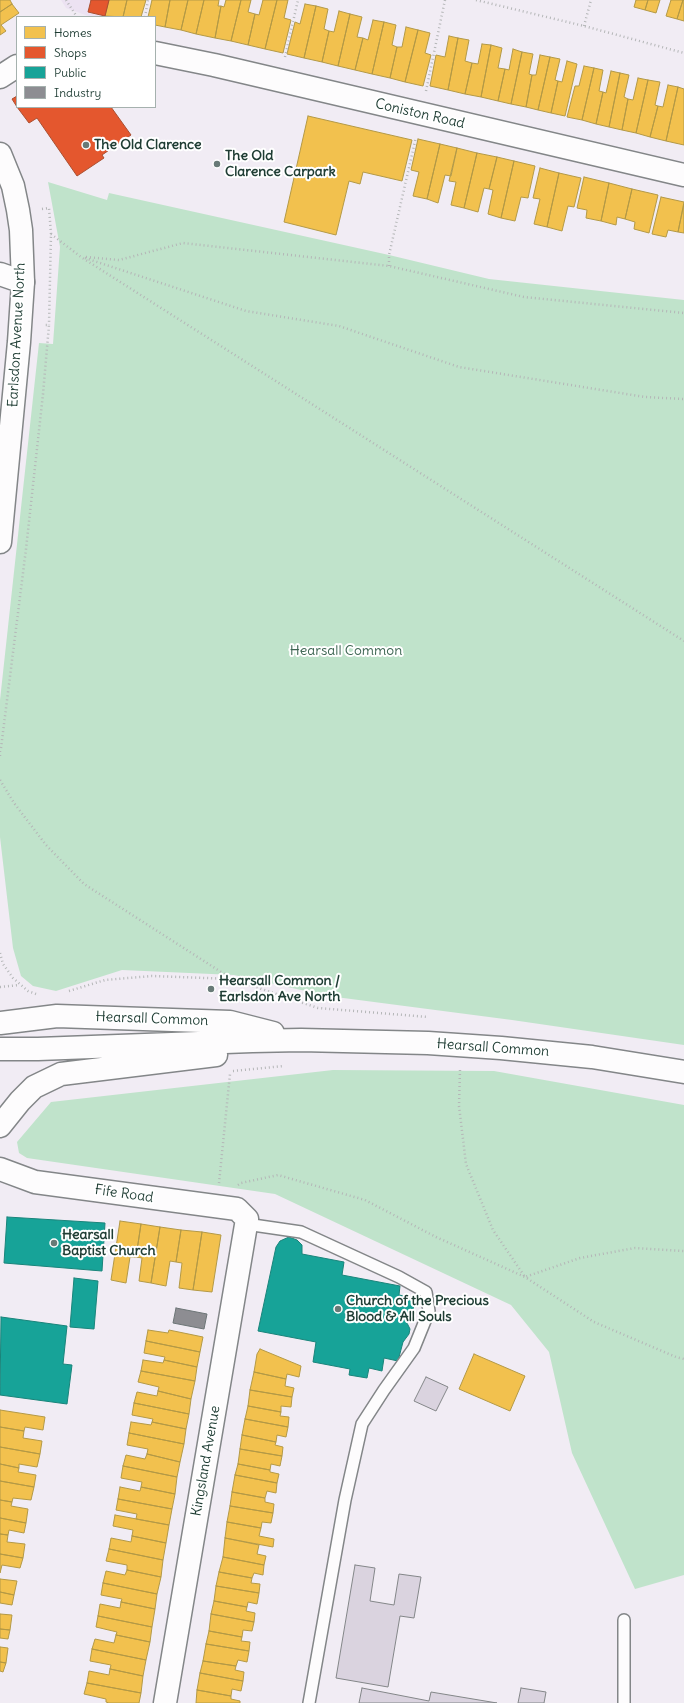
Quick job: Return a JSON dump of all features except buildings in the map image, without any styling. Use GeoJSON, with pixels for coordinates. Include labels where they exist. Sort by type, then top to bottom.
{"type":"FeatureCollection","features":[{"type":"Feature","properties":{"kind":"main road","name":"Coniston Road"},"geometry":{"type":"LineString","coordinates":[[156,53],[279,80],[684,175]]}},
{"type":"Feature","properties":{"kind":"main road"},"geometry":{"type":"LineString","coordinates":[[0,77],[16,67]]}},
{"type":"Feature","properties":{"kind":"main road","name":"Earlsdon Avenue North"},"geometry":{"type":"LineString","coordinates":[[0,154],[13,186],[18,210],[21,230],[23,282],[20,342],[1,530]]}},
{"type":"Feature","properties":{"kind":"main road"},"geometry":{"type":"LineString","coordinates":[[0,274],[23,282]]}},
{"type":"Feature","properties":{"kind":"main road","name":"Hearsall Common"},"geometry":{"type":"LineString","coordinates":[[0,1023],[57,1016],[230,1022],[301,1040]]}},
{"type":"Feature","properties":{"kind":"main road","name":"Hearsall Common"},"geometry":{"type":"LineString","coordinates":[[0,1049],[38,1050],[301,1040],[460,1045],[592,1057],[684,1072]]}},
{"type":"Feature","properties":{"kind":"main road"},"geometry":{"type":"LineString","coordinates":[[0,1126],[20,1101],[34,1087],[61,1074],[224,1054],[252,1041]]}},
{"type":"Feature","properties":{"kind":"main road","name":"Fife Road"},"geometry":{"type":"LineString","coordinates":[[0,1169],[35,1182],[236,1209],[247,1221]]}},
{"type":"Feature","properties":{"kind":"main road","name":"Kingsland Avenue"},"geometry":{"type":"LineString","coordinates":[[166,1703],[247,1221]]}},
{"type":"Feature","properties":{"kind":"lane"},"geometry":{"type":"LineString","coordinates":[[247,1221],[301,1232],[399,1277],[426,1292],[429,1311],[414,1348],[362,1424],[345,1500],[309,1703]]}},
{"type":"Feature","properties":{"kind":"lane"},"geometry":{"type":"LineString","coordinates":[[624,1620],[624,1703]]}},
{"type":"Feature","properties":{"kind":"path"},"geometry":{"type":"LineString","coordinates":[[66,0],[76,16]]}},
{"type":"Feature","properties":{"kind":"path"},"geometry":{"type":"LineString","coordinates":[[145,16],[148,0]]}},
{"type":"Feature","properties":{"kind":"path"},"geometry":{"type":"LineString","coordinates":[[279,80],[298,0]]}},
{"type":"Feature","properties":{"kind":"path"},"geometry":{"type":"LineString","coordinates":[[389,266],[389,255],[445,0]]}},
{"type":"Feature","properties":{"kind":"path"},"geometry":{"type":"LineString","coordinates":[[476,0],[584,26],[684,53]]}},
{"type":"Feature","properties":{"kind":"path"},"geometry":{"type":"LineString","coordinates":[[584,26],[591,0]]}},
{"type":"Feature","properties":{"kind":"path"},"geometry":{"type":"LineString","coordinates":[[51,234],[82,257],[684,641]]}},
{"type":"Feature","properties":{"kind":"path"},"geometry":{"type":"LineString","coordinates":[[82,257],[120,260],[183,243],[389,266],[524,297],[684,313]]}},
{"type":"Feature","properties":{"kind":"path"},"geometry":{"type":"LineString","coordinates":[[82,257],[246,311],[339,326],[459,367],[645,397],[684,399]]}},
{"type":"Feature","properties":{"kind":"path"},"geometry":{"type":"LineString","coordinates":[[0,748],[0,756]]}},
{"type":"Feature","properties":{"kind":"path"},"geometry":{"type":"LineString","coordinates":[[0,780],[14,803],[46,845],[84,884],[232,979],[152,976],[105,980],[64,992]]}},
{"type":"Feature","properties":{"kind":"path"},"geometry":{"type":"LineString","coordinates":[[0,953],[2,964],[20,985],[36,994],[43,994]]}},
{"type":"Feature","properties":{"kind":"path"},"geometry":{"type":"LineString","coordinates":[[0,987],[20,985]]}},
{"type":"Feature","properties":{"kind":"path"},"geometry":{"type":"LineString","coordinates":[[460,1045],[459,1106],[466,1164],[493,1230],[525,1277]]}},
{"type":"Feature","properties":{"kind":"path"},"geometry":{"type":"LineString","coordinates":[[224,1072],[291,1065]]}},
{"type":"Feature","properties":{"kind":"path"},"geometry":{"type":"LineString","coordinates":[[217,1207],[230,1071]]}},
{"type":"Feature","properties":{"kind":"path"},"geometry":{"type":"LineString","coordinates":[[217,1207],[241,1183],[278,1175],[365,1200],[436,1238],[525,1277],[594,1322],[684,1359]]}},
{"type":"Feature","properties":{"kind":"path"},"geometry":{"type":"LineString","coordinates":[[525,1277],[580,1258],[635,1248],[684,1251]]}},
{"type":"Feature","properties":{"kind":"shaded area"},"geometry":{"type":"Polygon","coordinates":[[[61,0],[109,0],[105,16],[88,16],[66,8],[61,0]]]}},
{"type":"Feature","properties":{"kind":"green space","name":"Hearsall Common"},"geometry":{"type":"Polygon","coordinates":[[[48,182],[107,200],[109,193],[389,255],[489,279],[684,300],[684,1045],[512,1020],[328,996],[234,975],[122,970],[56,991],[33,986],[21,976],[13,948],[0,837],[0,700],[39,343],[53,344],[60,247],[48,182]]]}},
{"type":"Feature","properties":{"kind":"green space"},"geometry":{"type":"Polygon","coordinates":[[[333,1070],[494,1071],[684,1105],[684,1575],[635,1589],[572,1453],[549,1352],[511,1305],[275,1194],[27,1158],[19,1153],[17,1142],[51,1102],[333,1070]]]}},
{"type":"Feature","properties":{"kind":"place","name":"The Old Clarence"},"geometry":{"type":"Point","coordinates":[86,145]}},
{"type":"Feature","properties":{"kind":"place","name":"The Old Clarence Carpark"},"geometry":{"type":"Point","coordinates":[217,164]}},
{"type":"Feature","properties":{"kind":"place","name":"Hearsall Common / Earlsdon Ave North"},"geometry":{"type":"Point","coordinates":[211,989]}},
{"type":"Feature","properties":{"kind":"place","name":"Hearsall Baptist Church"},"geometry":{"type":"Point","coordinates":[54,1243]}},
{"type":"Feature","properties":{"kind":"place","name":"Church of the Precious Blood & All Souls"},"geometry":{"type":"Point","coordinates":[338,1309]}}]}
